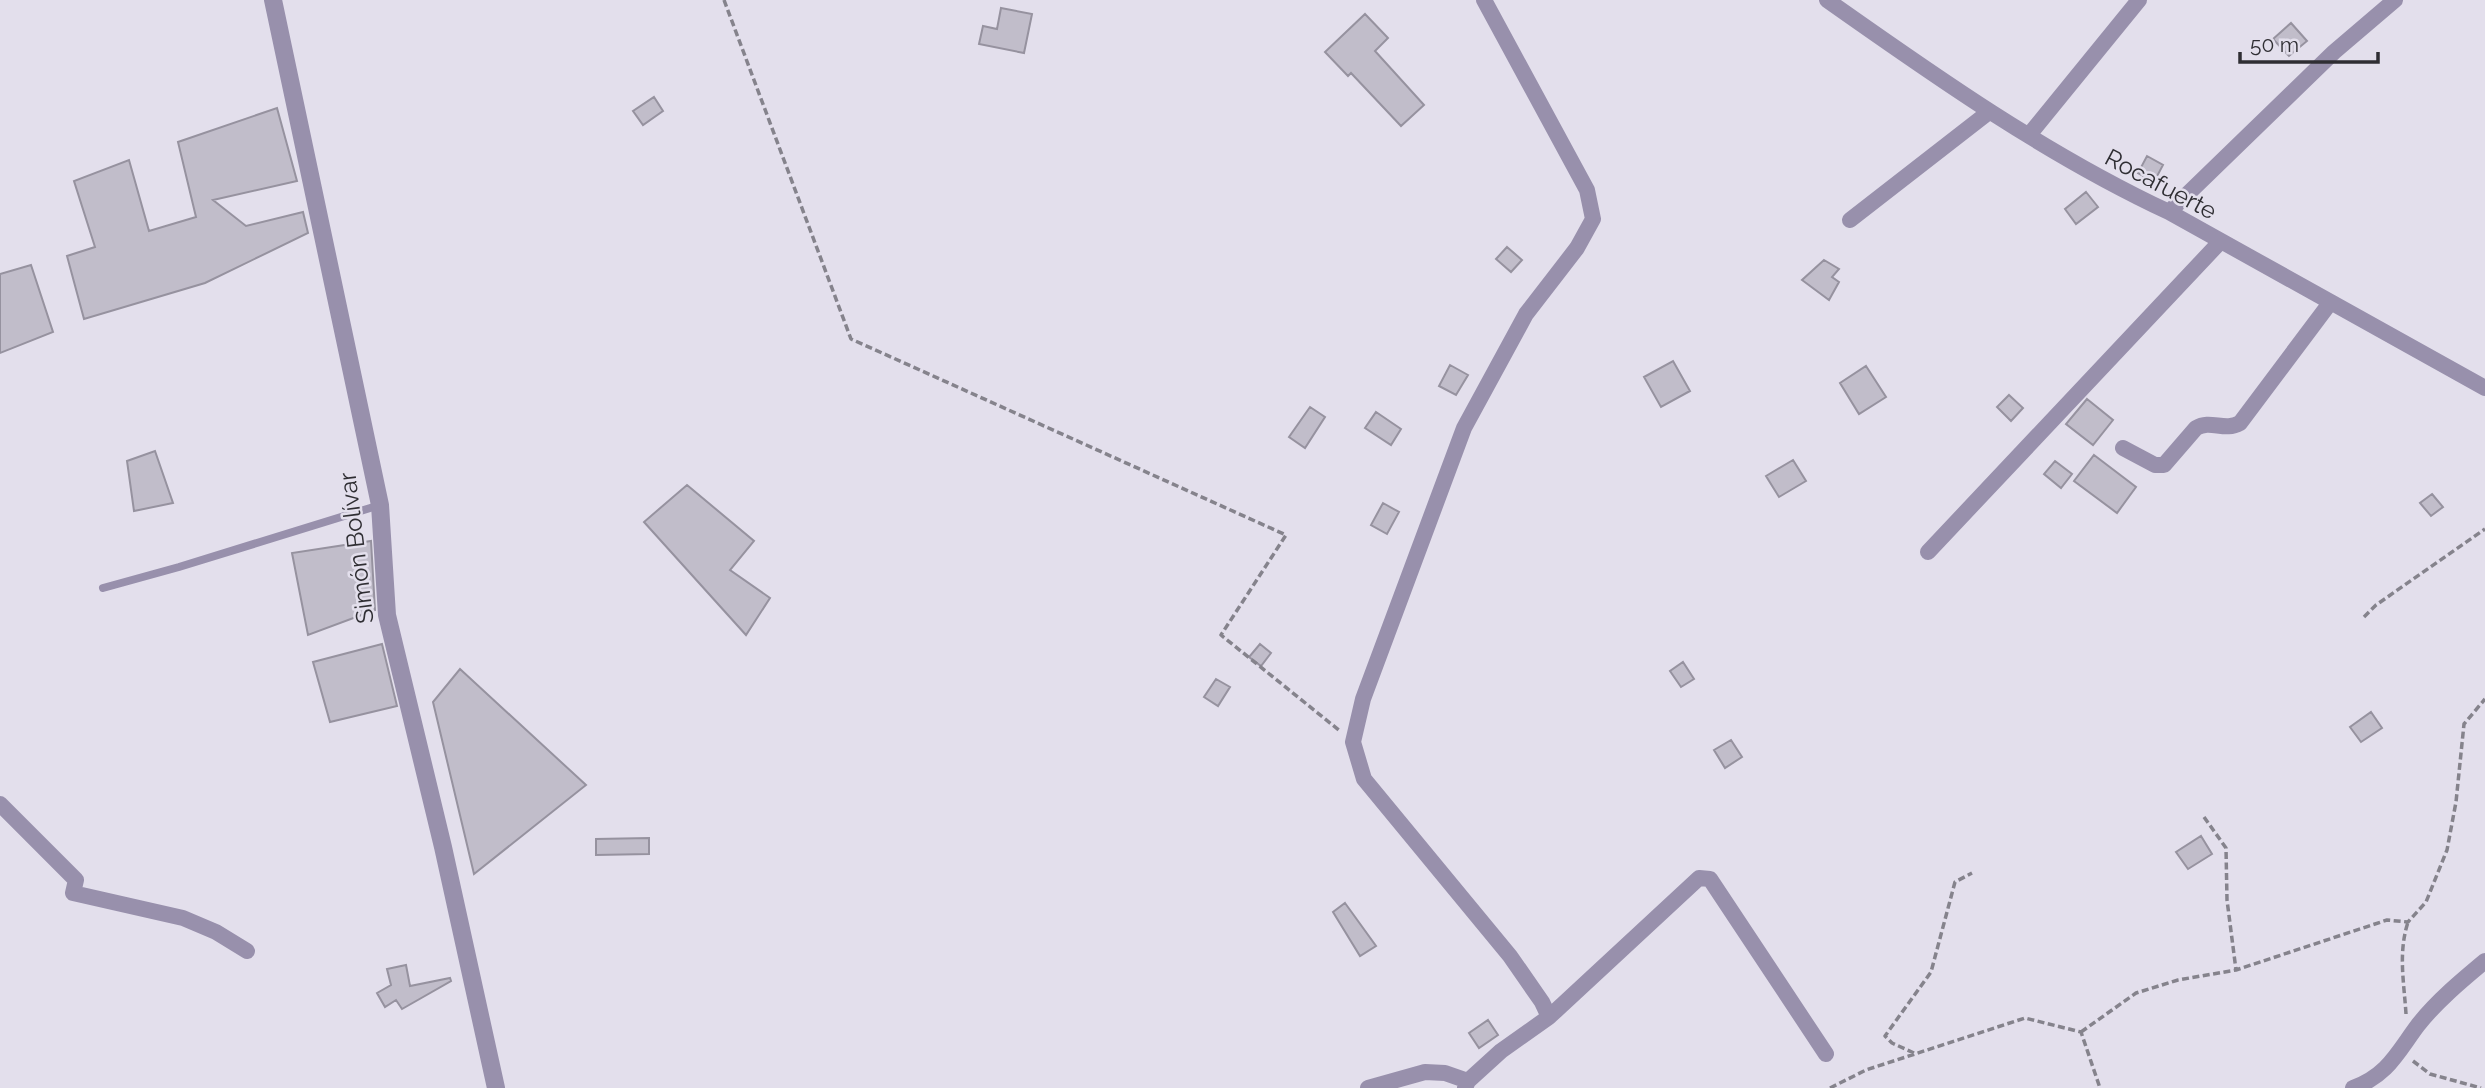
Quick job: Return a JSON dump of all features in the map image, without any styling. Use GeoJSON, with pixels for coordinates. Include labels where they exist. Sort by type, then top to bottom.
{"type":"FeatureCollection","features":[{"type":"Feature","properties":{"kind":"street","name":"Simón Bolívar"},"geometry":{"type":"LineString","coordinates":[[273,0],[380,505],[387,615],[443,847],[496,1088]]}},
{"type":"Feature","properties":{"kind":"street"},"geometry":{"type":"LineString","coordinates":[[1484,0],[1587,190],[1593,219],[1577,248],[1526,314],[1464,428],[1363,699],[1353,742],[1364,779],[1510,956],[1542,1002],[1549,1017]]}},
{"type":"Feature","properties":{"kind":"street","name":"Rocafuerte"},"geometry":{"type":"LineString","coordinates":[[1827,0],[1948,86],[2115,187],[2169,212],[2485,388]]}},
{"type":"Feature","properties":{"kind":"street"},"geometry":{"type":"LineString","coordinates":[[2029,135],[2138,0]]}},
{"type":"Feature","properties":{"kind":"street"},"geometry":{"type":"LineString","coordinates":[[2169,212],[2334,52],[2395,0]]}},
{"type":"Feature","properties":{"kind":"street"},"geometry":{"type":"LineString","coordinates":[[1850,220],[1989,112]]}},
{"type":"Feature","properties":{"kind":"street"},"geometry":{"type":"LineString","coordinates":[[1928,552],[2220,242]]}},
{"type":"Feature","properties":{"kind":"street"},"geometry":{"type":"LineString","coordinates":[[2123,448],[2155,465],[2164,465],[2202,424],[2225,428],[2240,423],[2330,303]]}},
{"type":"Feature","properties":{"kind":"street"},"geometry":{"type":"LineString","coordinates":[[0,804],[76,880],[73,893],[183,918],[216,932],[247,951]]}},
{"type":"Feature","properties":{"kind":"street"},"geometry":{"type":"LineString","coordinates":[[1368,1088],[1425,1072],[1445,1073],[1466,1085],[1501,1051],[1549,1017],[1699,878],[1710,879],[1826,1054]]}},
{"type":"Feature","properties":{"kind":"street"},"geometry":{"type":"LineString","coordinates":[[2353,1088],[2372,1081],[2401,1052],[2418,1026],[2450,991],[2485,961]]}},
{"type":"Feature","properties":{"kind":"lane"},"geometry":{"type":"LineString","coordinates":[[103,588],[380,505]]}},
{"type":"Feature","properties":{"kind":"path"},"geometry":{"type":"LineString","coordinates":[[724,0],[851,339],[1286,535],[1221,635],[1353,742]]}},
{"type":"Feature","properties":{"kind":"path"},"geometry":{"type":"LineString","coordinates":[[2364,617],[2376,605],[2485,529]]}},
{"type":"Feature","properties":{"kind":"path"},"geometry":{"type":"LineString","coordinates":[[2406,1017],[2401,959],[2403,939],[2408,922],[2426,902],[2447,850],[2456,802],[2463,723],[2485,699]]}},
{"type":"Feature","properties":{"kind":"path"},"geometry":{"type":"LineString","coordinates":[[2204,817],[2226,848],[2227,900],[2236,970]]}},
{"type":"Feature","properties":{"kind":"path"},"geometry":{"type":"LineString","coordinates":[[1916,1054],[1892,1043],[1885,1036],[1931,972],[1955,882],[1972,873]]}},
{"type":"Feature","properties":{"kind":"path"},"geometry":{"type":"LineString","coordinates":[[1830,1088],[1867,1070],[2025,1018],[2081,1032],[2136,993],[2178,980],[2236,970],[2387,920],[2408,922]]}},
{"type":"Feature","properties":{"kind":"path"},"geometry":{"type":"LineString","coordinates":[[2081,1032],[2100,1088]]}},
{"type":"Feature","properties":{"kind":"path"},"geometry":{"type":"LineString","coordinates":[[2401,1052],[2430,1074],[2482,1088]]}},
{"type":"Feature","properties":{"kind":"path"},"geometry":{"type":"LineString","coordinates":[[2460,1082],[2460,1088]]}},
{"type":"Feature","properties":{"kind":"building"},"geometry":{"type":"Polygon","coordinates":[[[1001,8],[1032,14],[1024,53],[979,44],[983,26],[997,29],[1001,8]]]}},
{"type":"Feature","properties":{"kind":"building"},"geometry":{"type":"Polygon","coordinates":[[[1365,14],[1388,38],[1375,51],[1424,105],[1401,126],[1351,73],[1348,76],[1325,52],[1365,14]]]}},
{"type":"Feature","properties":{"kind":"building"},"geometry":{"type":"Polygon","coordinates":[[[2291,23],[2307,41],[2289,56],[2273,39],[2291,23]]]}},
{"type":"Feature","properties":{"kind":"building"},"geometry":{"type":"Polygon","coordinates":[[[654,97],[663,111],[643,125],[633,111],[654,97]]]}},
{"type":"Feature","properties":{"kind":"building"},"geometry":{"type":"Polygon","coordinates":[[[277,108],[297,181],[213,200],[246,226],[303,212],[308,233],[205,283],[84,319],[67,256],[95,247],[74,181],[129,160],[149,231],[196,217],[178,142],[277,108]]]}},
{"type":"Feature","properties":{"kind":"building"},"geometry":{"type":"Polygon","coordinates":[[[2147,156],[2163,165],[2154,182],[2138,173],[2147,156]]]}},
{"type":"Feature","properties":{"kind":"building"},"geometry":{"type":"Polygon","coordinates":[[[2086,192],[2098,207],[2076,224],[2065,209],[2086,192]]]}},
{"type":"Feature","properties":{"kind":"building"},"geometry":{"type":"Polygon","coordinates":[[[1507,247],[1522,260],[1511,272],[1496,259],[1507,247]]]}},
{"type":"Feature","properties":{"kind":"building"},"geometry":{"type":"Polygon","coordinates":[[[1824,260],[1839,269],[1832,277],[1839,282],[1829,300],[1802,280],[1824,260]]]}},
{"type":"Feature","properties":{"kind":"building"},"geometry":{"type":"Polygon","coordinates":[[[31,265],[53,332],[0,353],[0,274],[31,265]]]}},
{"type":"Feature","properties":{"kind":"building"},"geometry":{"type":"Polygon","coordinates":[[[1673,361],[1690,391],[1661,407],[1644,377],[1673,361]]]}},
{"type":"Feature","properties":{"kind":"building"},"geometry":{"type":"Polygon","coordinates":[[[1450,365],[1468,375],[1456,395],[1439,386],[1450,365]]]}},
{"type":"Feature","properties":{"kind":"building"},"geometry":{"type":"Polygon","coordinates":[[[1866,366],[1886,397],[1859,414],[1840,383],[1866,366]]]}},
{"type":"Feature","properties":{"kind":"building"},"geometry":{"type":"Polygon","coordinates":[[[2009,395],[2023,408],[2011,421],[1997,407],[2009,395]]]}},
{"type":"Feature","properties":{"kind":"building"},"geometry":{"type":"Polygon","coordinates":[[[2087,399],[2113,420],[2093,445],[2066,424],[2087,399]]]}},
{"type":"Feature","properties":{"kind":"building"},"geometry":{"type":"Polygon","coordinates":[[[1310,407],[1325,417],[1305,448],[1289,437],[1310,407]]]}},
{"type":"Feature","properties":{"kind":"building"},"geometry":{"type":"Polygon","coordinates":[[[1376,412],[1401,429],[1391,445],[1365,428],[1376,412]]]}},
{"type":"Feature","properties":{"kind":"building"},"geometry":{"type":"Polygon","coordinates":[[[155,451],[173,503],[134,511],[127,461],[155,451]]]}},
{"type":"Feature","properties":{"kind":"building"},"geometry":{"type":"Polygon","coordinates":[[[2094,455],[2136,487],[2117,513],[2074,481],[2094,455]]]}},
{"type":"Feature","properties":{"kind":"building"},"geometry":{"type":"Polygon","coordinates":[[[1793,460],[1806,481],[1779,497],[1766,476],[1793,460]]]}},
{"type":"Feature","properties":{"kind":"building"},"geometry":{"type":"Polygon","coordinates":[[[2055,461],[2072,474],[2061,488],[2044,474],[2055,461]]]}},
{"type":"Feature","properties":{"kind":"building"},"geometry":{"type":"Polygon","coordinates":[[[687,485],[754,541],[730,570],[770,598],[746,635],[644,522],[687,485]]]}},
{"type":"Feature","properties":{"kind":"building"},"geometry":{"type":"Polygon","coordinates":[[[2432,494],[2443,507],[2431,516],[2420,503],[2432,494]]]}},
{"type":"Feature","properties":{"kind":"building"},"geometry":{"type":"Polygon","coordinates":[[[1383,503],[1399,512],[1387,534],[1371,525],[1383,503]]]}},
{"type":"Feature","properties":{"kind":"building"},"geometry":{"type":"Polygon","coordinates":[[[371,541],[375,610],[308,635],[292,553],[371,541]]]}},
{"type":"Feature","properties":{"kind":"building"},"geometry":{"type":"Polygon","coordinates":[[[382,644],[397,706],[330,722],[313,662],[382,644]]]}},
{"type":"Feature","properties":{"kind":"building"},"geometry":{"type":"Polygon","coordinates":[[[1260,644],[1271,653],[1261,666],[1249,657],[1260,644]]]}},
{"type":"Feature","properties":{"kind":"building"},"geometry":{"type":"Polygon","coordinates":[[[1683,662],[1694,679],[1681,687],[1670,671],[1683,662]]]}},
{"type":"Feature","properties":{"kind":"building"},"geometry":{"type":"Polygon","coordinates":[[[460,669],[586,785],[474,874],[433,702],[460,669]]]}},
{"type":"Feature","properties":{"kind":"building"},"geometry":{"type":"Polygon","coordinates":[[[1216,679],[1230,687],[1218,706],[1204,697],[1216,679]]]}},
{"type":"Feature","properties":{"kind":"building"},"geometry":{"type":"Polygon","coordinates":[[[2371,712],[2382,728],[2361,742],[2350,727],[2371,712]]]}},
{"type":"Feature","properties":{"kind":"building"},"geometry":{"type":"Polygon","coordinates":[[[1731,740],[1742,757],[1725,768],[1714,750],[1731,740]]]}},
{"type":"Feature","properties":{"kind":"building"},"geometry":{"type":"Polygon","coordinates":[[[2201,836],[2212,854],[2188,869],[2176,852],[2201,836]]]}},
{"type":"Feature","properties":{"kind":"building"},"geometry":{"type":"Polygon","coordinates":[[[649,838],[649,854],[596,855],[596,839],[649,838]]]}},
{"type":"Feature","properties":{"kind":"building"},"geometry":{"type":"Polygon","coordinates":[[[1345,903],[1376,946],[1360,956],[1333,912],[1345,903]]]}},
{"type":"Feature","properties":{"kind":"building"},"geometry":{"type":"Polygon","coordinates":[[[406,965],[410,986],[450,978],[451,981],[402,1009],[396,1000],[385,1007],[377,993],[391,985],[387,969],[406,965]]]}},
{"type":"Feature","properties":{"kind":"building"},"geometry":{"type":"Polygon","coordinates":[[[1488,1020],[1498,1035],[1479,1048],[1469,1033],[1488,1020]]]}}]}
